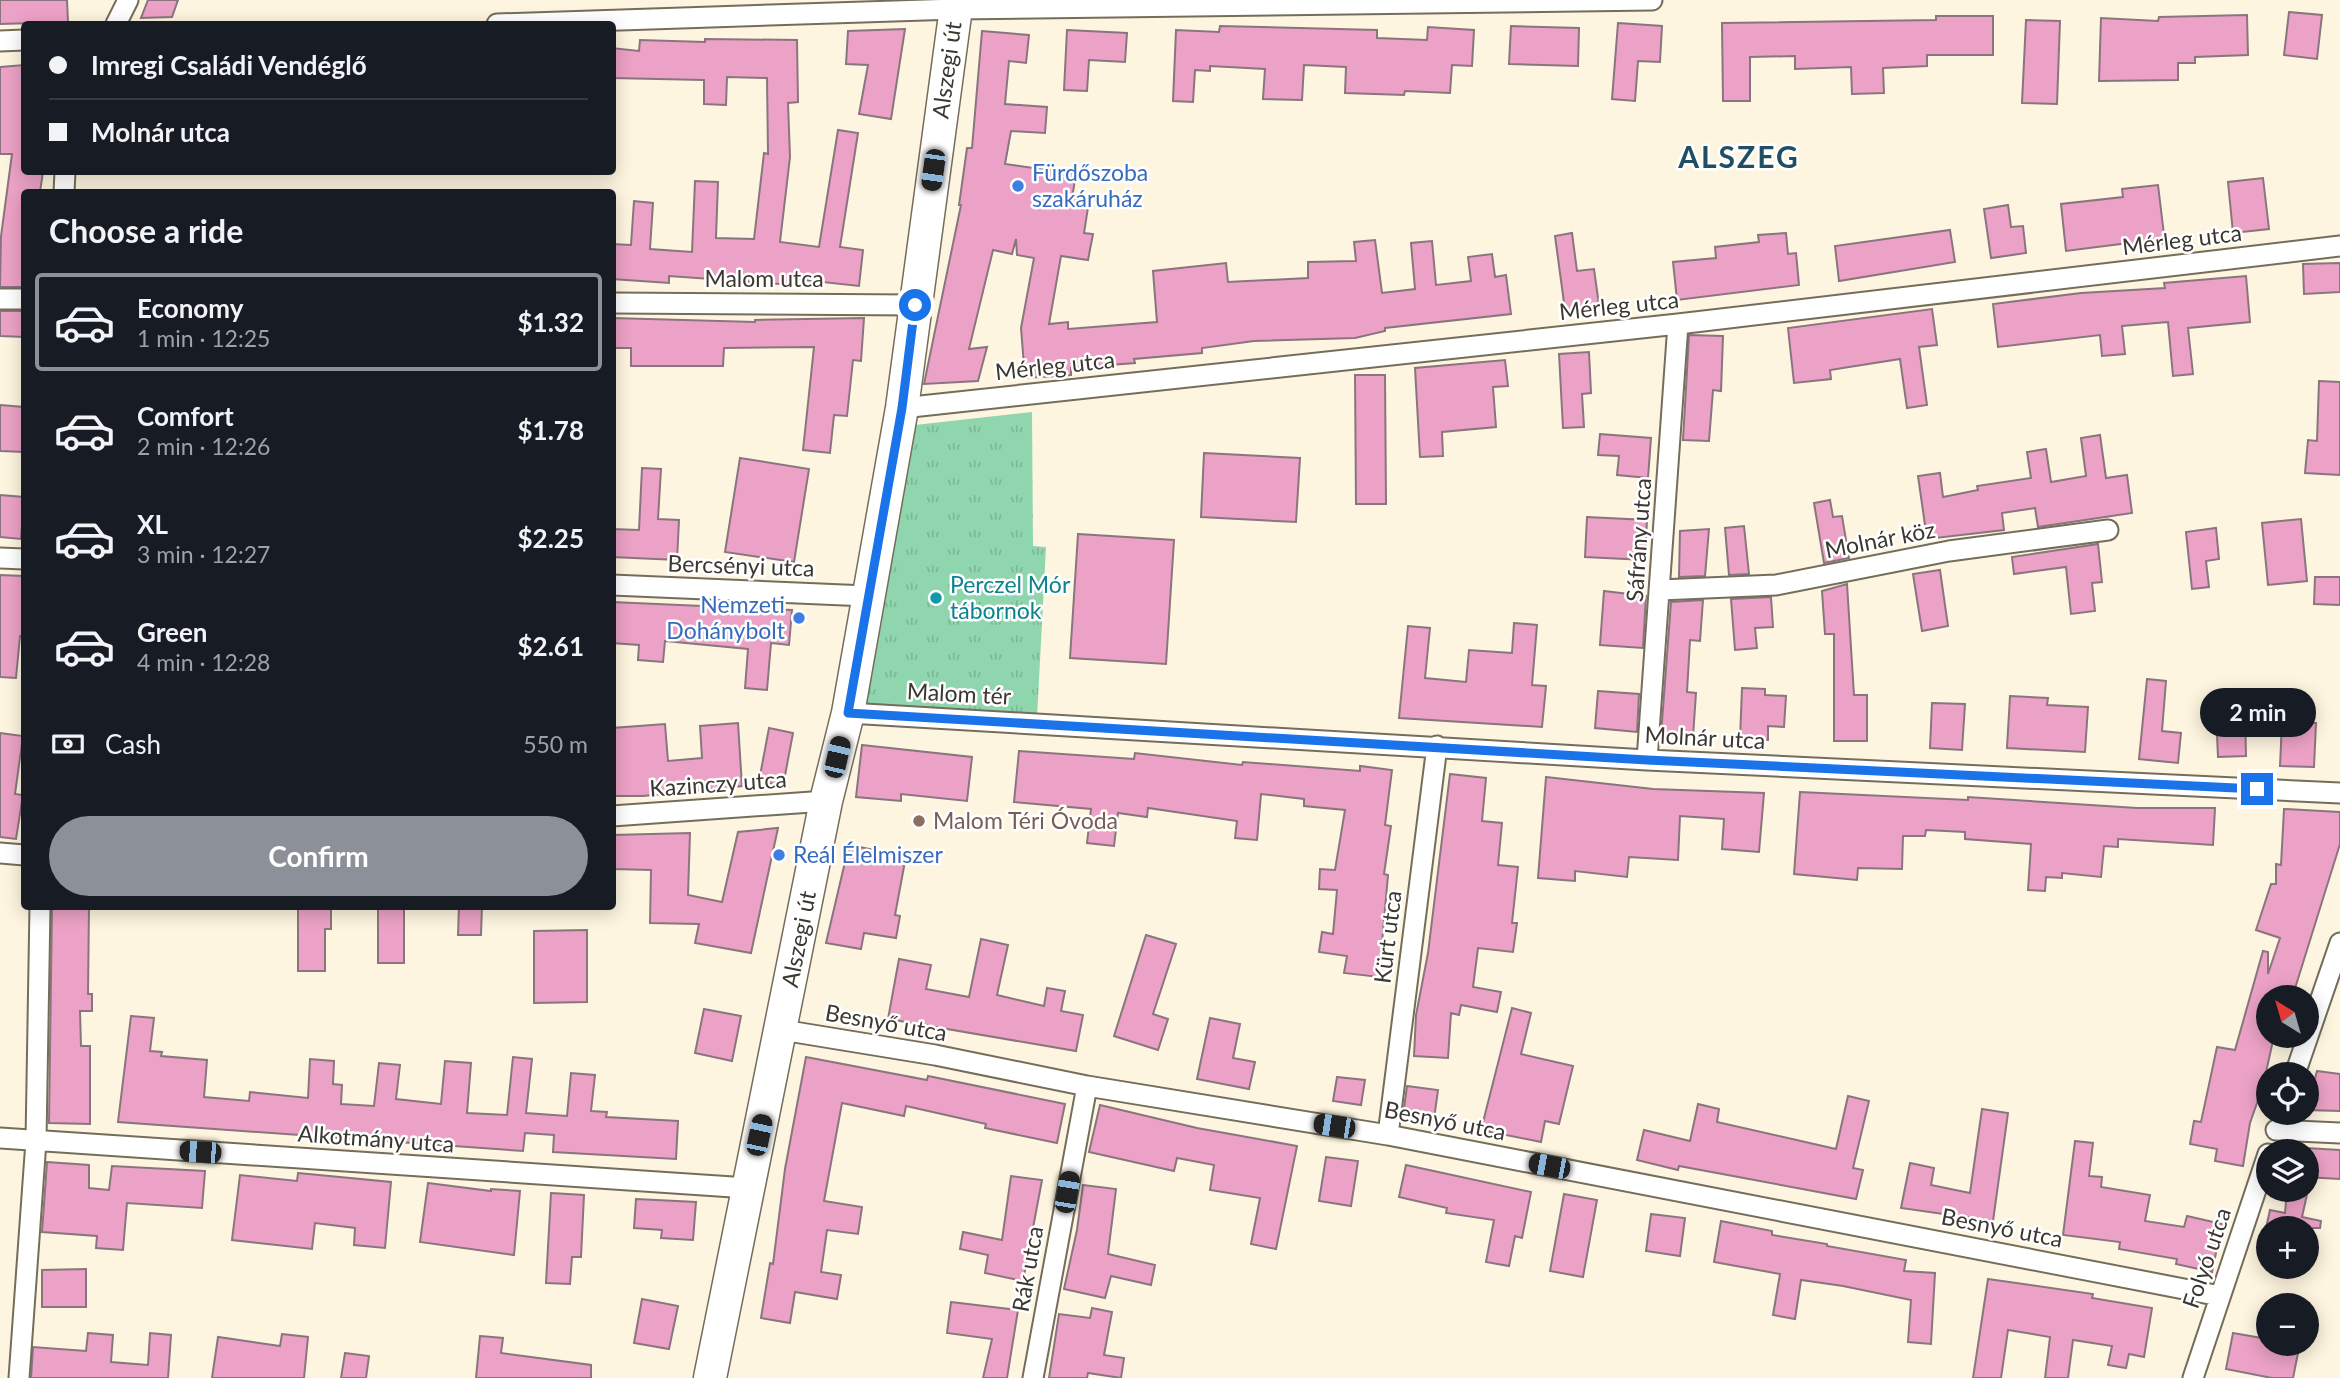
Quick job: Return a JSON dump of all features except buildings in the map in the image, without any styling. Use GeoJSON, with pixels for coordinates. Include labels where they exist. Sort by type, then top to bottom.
{"type":"FeatureCollection","features":[{"type":"Feature","properties":{"kind":"main road","name":"Alszegi út"},"geometry":{"type":"LineString","coordinates":[[710,1378],[827,801],[848,713],[902,408],[961,3]]}},
{"type":"Feature","properties":{"kind":"street"},"geometry":{"type":"LineString","coordinates":[[118,21],[128,0]]}},
{"type":"Feature","properties":{"kind":"street"},"geometry":{"type":"LineString","coordinates":[[563,21],[961,3],[1652,0]]}},
{"type":"Feature","properties":{"kind":"street"},"geometry":{"type":"LineString","coordinates":[[0,41],[21,40]]}},
{"type":"Feature","properties":{"kind":"street","name":"Mérleg utca"},"geometry":{"type":"LineString","coordinates":[[902,408],[1678,324],[2340,246]]}},
{"type":"Feature","properties":{"kind":"street"},"geometry":{"type":"LineString","coordinates":[[0,299],[21,299]]}},
{"type":"Feature","properties":{"kind":"street","name":"Malom utca"},"geometry":{"type":"LineString","coordinates":[[616,303],[915,305]]}},
{"type":"Feature","properties":{"kind":"street","name":"Sáfrány utca"},"geometry":{"type":"LineString","coordinates":[[1647,760],[1678,324]]}},
{"type":"Feature","properties":{"kind":"street","name":"Molnár köz"},"geometry":{"type":"LineString","coordinates":[[1660,590],[1776,585],[1949,551],[2108,530]]}},
{"type":"Feature","properties":{"kind":"street"},"geometry":{"type":"LineString","coordinates":[[0,558],[21,559]]}},
{"type":"Feature","properties":{"kind":"street","name":"Bercsényi utca"},"geometry":{"type":"LineString","coordinates":[[616,585],[867,596]]}},
{"type":"Feature","properties":{"kind":"street","name":"Malom tér"},"geometry":{"type":"LineString","coordinates":[[848,713],[1069,724]]}},
{"type":"Feature","properties":{"kind":"street","name":"Molnár utca"},"geometry":{"type":"LineString","coordinates":[[1069,724],[1647,760],[2340,793]]}},
{"type":"Feature","properties":{"kind":"street","name":"Kürt utca"},"geometry":{"type":"LineString","coordinates":[[1388,1135],[1437,746]]}},
{"type":"Feature","properties":{"kind":"street","name":"Kazinczy utca"},"geometry":{"type":"LineString","coordinates":[[616,816],[827,801]]}},
{"type":"Feature","properties":{"kind":"street"},"geometry":{"type":"LineString","coordinates":[[0,853],[21,855]]}},
{"type":"Feature","properties":{"kind":"street"},"geometry":{"type":"LineString","coordinates":[[19,1378],[36,1141],[40,910]]}},
{"type":"Feature","properties":{"kind":"street"},"geometry":{"type":"LineString","coordinates":[[2299,1062],[2340,943]]}},
{"type":"Feature","properties":{"kind":"street","name":"Besnyő utca"},"geometry":{"type":"LineString","coordinates":[[782,1030],[935,1055],[1087,1086],[1388,1135],[2220,1296]]}},
{"type":"Feature","properties":{"kind":"street","name":"Rák utca"},"geometry":{"type":"LineString","coordinates":[[1033,1378],[1087,1086]]}},
{"type":"Feature","properties":{"kind":"street"},"geometry":{"type":"LineString","coordinates":[[2296,1125],[2340,1133]]}},
{"type":"Feature","properties":{"kind":"street","name":"Alkotmány utca"},"geometry":{"type":"LineString","coordinates":[[0,1138],[748,1188]]}},
{"type":"Feature","properties":{"kind":"street","name":"Folyó utca"},"geometry":{"type":"LineString","coordinates":[[2193,1378],[2256,1189]]}},
{"type":"Feature","properties":{"kind":"green space"},"geometry":{"type":"Polygon","coordinates":[[[1032,412],[1033,546],[1046,547],[1037,717],[862,707],[906,426],[1032,412]]]}},
{"type":"Feature","properties":{"kind":"place","name":"Fürdőszoba szakáruház"},"geometry":{"type":"Point","coordinates":[1018,186]}},
{"type":"Feature","properties":{"kind":"place","name":"Perczel Mór tábornok"},"geometry":{"type":"Point","coordinates":[936,598]}},
{"type":"Feature","properties":{"kind":"place","name":"Nemzeti Dohánybolt"},"geometry":{"type":"Point","coordinates":[799,618]}},
{"type":"Feature","properties":{"kind":"place","name":"Malom Téri Óvoda"},"geometry":{"type":"Point","coordinates":[919,821]}},
{"type":"Feature","properties":{"kind":"place","name":"Reál Élelmiszer"},"geometry":{"type":"Point","coordinates":[779,855]}},
{"type":"Feature","properties":{"kind":"district","name":"ALSZEG"},"geometry":{"type":"Point","coordinates":[1739,158]}},
{"type":"Feature","properties":{"kind":"route"},"geometry":{"type":"LineString","coordinates":[[915,305],[902,408],[848,713],[1647,760],[2257,789]]}}]}
